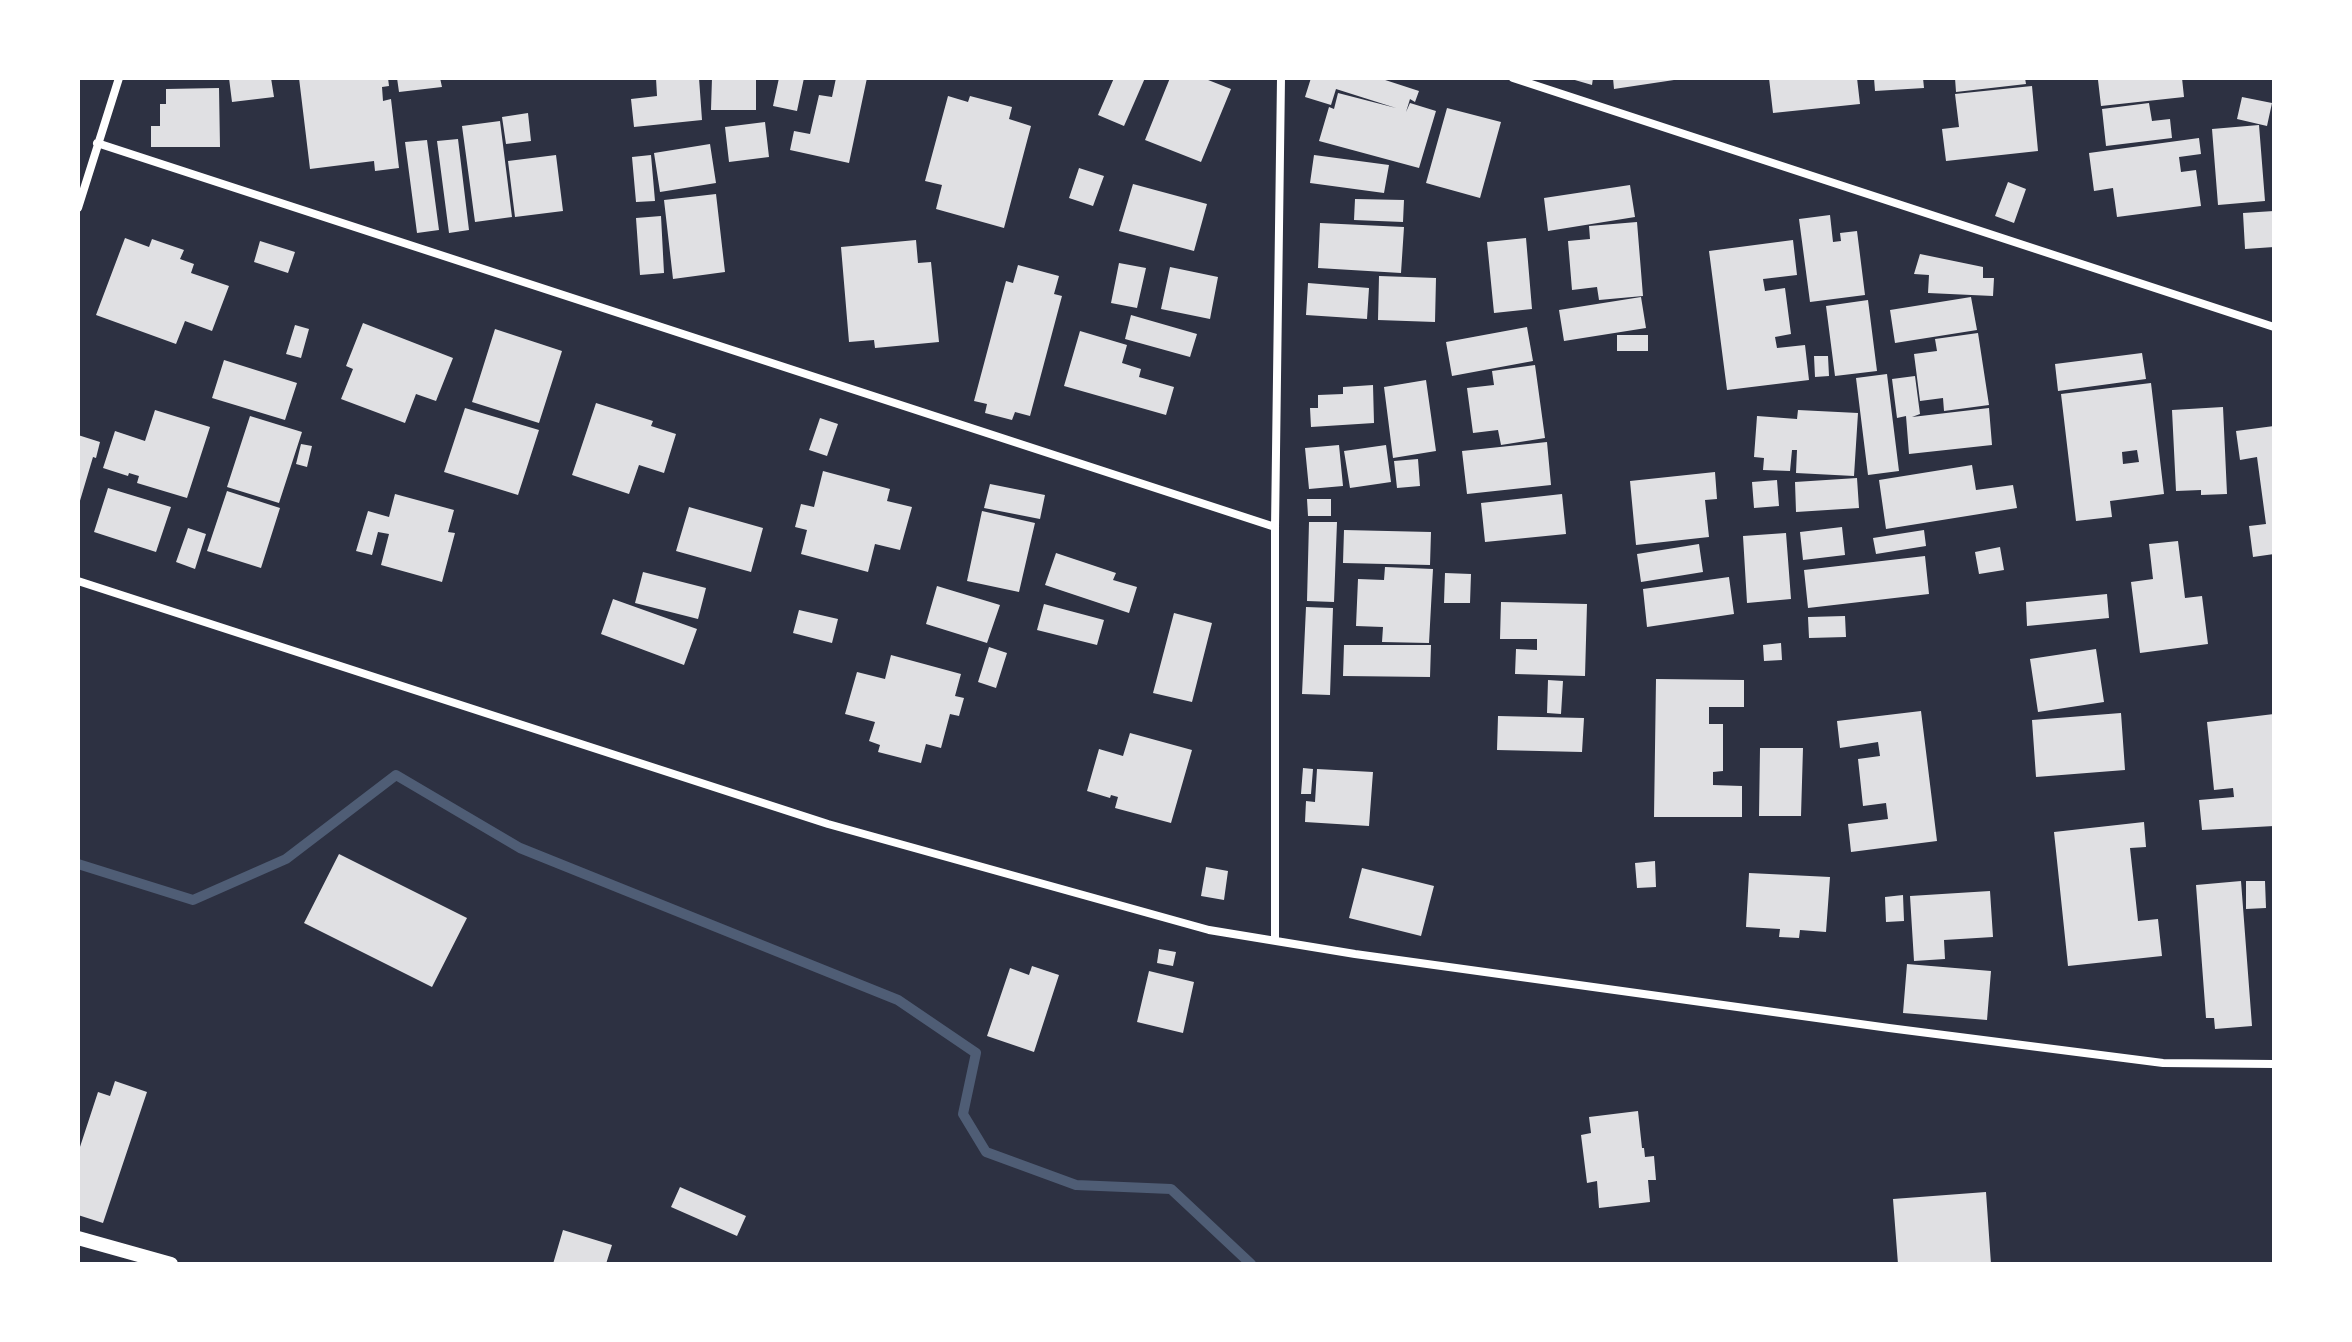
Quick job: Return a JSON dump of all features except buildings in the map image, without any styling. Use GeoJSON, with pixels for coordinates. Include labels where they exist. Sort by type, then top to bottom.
{"type":"FeatureCollection","features":[{"type":"Feature","properties":{"kind":"street"},"geometry":{"type":"LineString","coordinates":[[78,208],[119,78]]}},
{"type":"Feature","properties":{"kind":"street"},"geometry":{"type":"LineString","coordinates":[[1275,940],[1275,527],[1281,78]]}},
{"type":"Feature","properties":{"kind":"street"},"geometry":{"type":"LineString","coordinates":[[1513,78],[2274,327]]}},
{"type":"Feature","properties":{"kind":"street"},"geometry":{"type":"LineString","coordinates":[[97,143],[1275,527]]}},
{"type":"Feature","properties":{"kind":"street"},"geometry":{"type":"LineString","coordinates":[[78,581],[828,824],[1209,930],[1889,1028],[2163,1063],[2274,1064]]}},
{"type":"Feature","properties":{"kind":"street"},"geometry":{"type":"LineString","coordinates":[[78,1238],[171,1264]]}},
{"type":"Feature","properties":{"kind":"waterway"},"geometry":{"type":"LineString","coordinates":[[78,864],[193,900],[286,859],[396,775],[520,848],[898,1000],[976,1053],[963,1114],[986,1152],[1076,1185],[1171,1189],[1251,1264]]}}]}
